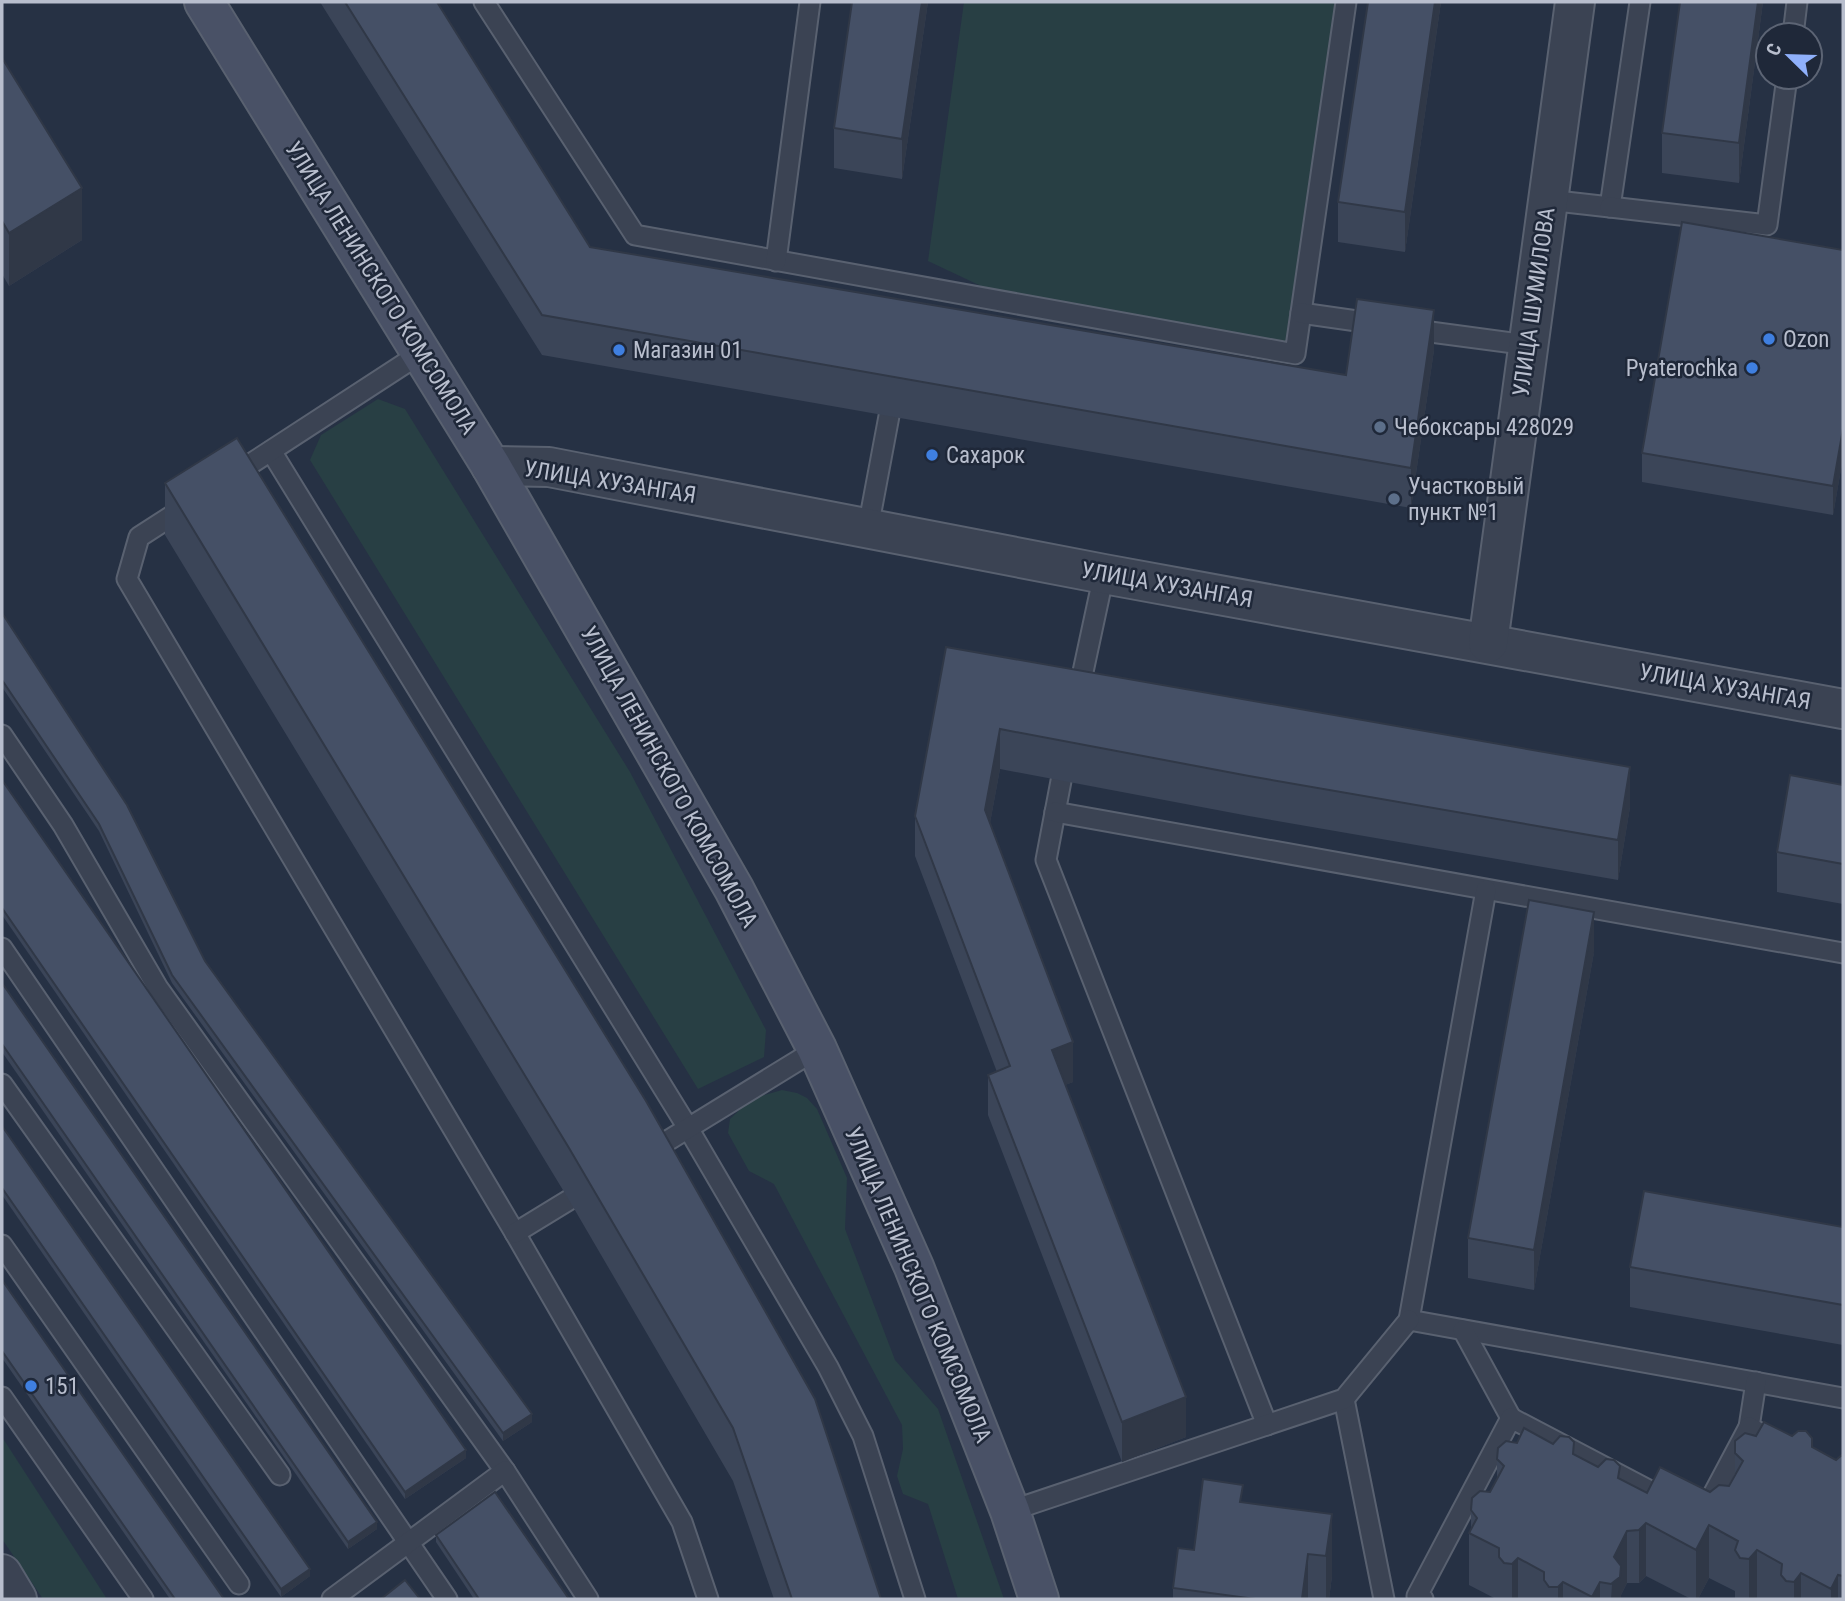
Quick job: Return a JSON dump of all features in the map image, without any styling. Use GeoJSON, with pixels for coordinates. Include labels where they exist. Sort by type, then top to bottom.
{"type":"FeatureCollection","features":[{"type":"Feature","properties":{"kind":"main road","name":"УЛИЦА ЛЕНИНСКОГО КОМСОМОЛА"},"geometry":{"type":"LineString","coordinates":[[204,2],[491,466],[734,889],[817,1049],[914,1266],[1010,1511],[1039,1599]]}},
{"type":"Feature","properties":{"kind":"street","name":"УЛИЦА ШУМИЛОВА"},"geometry":{"type":"LineString","coordinates":[[1488,643],[1575,2]]}},
{"type":"Feature","properties":{"kind":"street","name":"УЛИЦА ХУЗАНГАЯ"},"geometry":{"type":"LineString","coordinates":[[491,466],[549,467],[1104,574],[1843,709]]}},
{"type":"Feature","properties":{"kind":"street"},"geometry":{"type":"LineString","coordinates":[[2,1574],[18,1599]]}},
{"type":"Feature","properties":{"kind":"lane"},"geometry":{"type":"LineString","coordinates":[[484,2],[635,235],[1295,354],[1346,2]]}},
{"type":"Feature","properties":{"kind":"lane"},"geometry":{"type":"LineString","coordinates":[[776,261],[810,2]]}},
{"type":"Feature","properties":{"kind":"lane"},"geometry":{"type":"LineString","coordinates":[[1610,207],[1640,2]]}},
{"type":"Feature","properties":{"kind":"lane"},"geometry":{"type":"LineString","coordinates":[[1795,21],[1797,2]]}},
{"type":"Feature","properties":{"kind":"lane"},"geometry":{"type":"LineString","coordinates":[[1548,200],[1768,225],[1785,91]]}},
{"type":"Feature","properties":{"kind":"lane"},"geometry":{"type":"LineString","coordinates":[[909,308],[914,285]]}},
{"type":"Feature","properties":{"kind":"lane"},"geometry":{"type":"LineString","coordinates":[[1301,313],[1528,345]]}},
{"type":"Feature","properties":{"kind":"lane"},"geometry":{"type":"LineString","coordinates":[[421,353],[139,537],[127,579],[515,1233],[682,1522],[708,1599]]}},
{"type":"Feature","properties":{"kind":"lane"},"geometry":{"type":"LineString","coordinates":[[868,528],[889,416]]}},
{"type":"Feature","properties":{"kind":"lane"},"geometry":{"type":"LineString","coordinates":[[271,451],[688,1128],[828,1367],[863,1436],[915,1599]]}},
{"type":"Feature","properties":{"kind":"lane"},"geometry":{"type":"LineString","coordinates":[[1075,710],[1104,574]]}},
{"type":"Feature","properties":{"kind":"lane"},"geometry":{"type":"LineString","coordinates":[[2,735],[62,825],[158,988],[505,1471],[587,1599]]}},
{"type":"Feature","properties":{"kind":"lane"},"geometry":{"type":"LineString","coordinates":[[1061,781],[1046,860],[1267,1425]]}},
{"type":"Feature","properties":{"kind":"lane"},"geometry":{"type":"LineString","coordinates":[[1055,812],[1843,953]]}},
{"type":"Feature","properties":{"kind":"lane"},"geometry":{"type":"LineString","coordinates":[[1010,1511],[1345,1399],[1409,1320],[1486,890]]}},
{"type":"Feature","properties":{"kind":"lane"},"geometry":{"type":"LineString","coordinates":[[2,948],[447,1599]]}},
{"type":"Feature","properties":{"kind":"lane"},"geometry":{"type":"LineString","coordinates":[[646,1154],[817,1049]]}},
{"type":"Feature","properties":{"kind":"lane"},"geometry":{"type":"LineString","coordinates":[[2,1084],[280,1475]]}},
{"type":"Feature","properties":{"kind":"lane"},"geometry":{"type":"LineString","coordinates":[[515,1233],[569,1200]]}},
{"type":"Feature","properties":{"kind":"lane"},"geometry":{"type":"LineString","coordinates":[[2,1245],[239,1584]]}},
{"type":"Feature","properties":{"kind":"lane"},"geometry":{"type":"LineString","coordinates":[[1409,1320],[1843,1398]]}},
{"type":"Feature","properties":{"kind":"lane"},"geometry":{"type":"LineString","coordinates":[[1462,1330],[1511,1418],[1701,1517],[1749,1427],[1756,1382]]}},
{"type":"Feature","properties":{"kind":"lane"},"geometry":{"type":"LineString","coordinates":[[2,1397],[143,1599]]}},
{"type":"Feature","properties":{"kind":"lane"},"geometry":{"type":"LineString","coordinates":[[1345,1399],[1384,1599]]}},
{"type":"Feature","properties":{"kind":"lane"},"geometry":{"type":"LineString","coordinates":[[1415,1598],[1511,1418]]}},
{"type":"Feature","properties":{"kind":"lane"},"geometry":{"type":"LineString","coordinates":[[1749,1427],[1796,1452]]}},
{"type":"Feature","properties":{"kind":"lane"},"geometry":{"type":"LineString","coordinates":[[332,1599],[505,1471]]}},
{"type":"Feature","properties":{"kind":"green space"},"geometry":{"type":"Polygon","coordinates":[[[964,2],[1351,2],[1289,346],[1063,308],[981,286],[928,261],[964,2]]]}},
{"type":"Feature","properties":{"kind":"green space"},"geometry":{"type":"Polygon","coordinates":[[[378,399],[405,409],[630,772],[766,1030],[764,1057],[698,1089],[310,460],[321,435],[378,399]]]}},
{"type":"Feature","properties":{"kind":"green space"},"geometry":{"type":"Polygon","coordinates":[[[782,1090],[807,1098],[817,1109],[847,1178],[845,1229],[895,1360],[938,1409],[1004,1599],[958,1599],[928,1504],[903,1494],[897,1476],[903,1449],[902,1425],[774,1184],[749,1171],[728,1133],[730,1119],[751,1099],[782,1090]]]}},
{"type":"Feature","properties":{"kind":"green space"},"geometry":{"type":"Polygon","coordinates":[[[2,1437],[107,1599],[43,1599],[2,1539],[2,1437]]]}},
{"type":"Feature","properties":{"kind":"building"},"geometry":{"type":"Polygon","coordinates":[[[345,2],[437,2],[590,247],[1346,375],[1357,299],[1434,310],[1411,468],[542,315],[345,2]]]}},
{"type":"Feature","properties":{"kind":"building"},"geometry":{"type":"Polygon","coordinates":[[[852,2],[922,2],[902,139],[834,128],[852,2]]]}},
{"type":"Feature","properties":{"kind":"building"},"geometry":{"type":"Polygon","coordinates":[[[1368,2],[1435,2],[1405,212],[1338,202],[1368,2]]]}},
{"type":"Feature","properties":{"kind":"building"},"geometry":{"type":"Polygon","coordinates":[[[1680,2],[1758,2],[1739,143],[1662,133],[1680,2]]]}},
{"type":"Feature","properties":{"kind":"building"},"geometry":{"type":"Polygon","coordinates":[[[2,58],[82,188],[9,233],[2,221],[2,58]]]}},
{"type":"Feature","properties":{"kind":"building","name":"Pyaterochka"},"geometry":{"type":"Polygon","coordinates":[[[1682,222],[1843,250],[1843,429],[1833,486],[1642,453],[1682,222]]]}},
{"type":"Feature","properties":{"kind":"building"},"geometry":{"type":"Polygon","coordinates":[[[237,438],[646,1101],[815,1399],[881,1599],[792,1599],[733,1428],[569,1148],[165,483],[237,438]]]}},
{"type":"Feature","properties":{"kind":"building"},"geometry":{"type":"Polygon","coordinates":[[[2,613],[127,805],[205,961],[532,1414],[503,1433],[172,975],[99,824],[2,680],[2,613]]]}},
{"type":"Feature","properties":{"kind":"building"},"geometry":{"type":"Polygon","coordinates":[[[946,647],[1630,767],[1618,840],[1249,776],[1000,729],[985,810],[1073,1042],[1052,1050],[1186,1397],[1122,1422],[988,1075],[1010,1066],[915,816],[946,647]]]}},
{"type":"Feature","properties":{"kind":"building"},"geometry":{"type":"Polygon","coordinates":[[[1790,775],[1843,785],[1843,864],[1777,852],[1790,775]]]}},
{"type":"Feature","properties":{"kind":"building"},"geometry":{"type":"Polygon","coordinates":[[[2,780],[466,1450],[405,1492],[2,908],[2,780]]]}},
{"type":"Feature","properties":{"kind":"building"},"geometry":{"type":"Polygon","coordinates":[[[1529,900],[1594,912],[1534,1250],[1468,1238],[1529,900]]]}},
{"type":"Feature","properties":{"kind":"building"},"geometry":{"type":"Polygon","coordinates":[[[2,983],[377,1522],[348,1542],[2,1044],[2,983]]]}},
{"type":"Feature","properties":{"kind":"building"},"geometry":{"type":"Polygon","coordinates":[[[2,1126],[310,1569],[281,1589],[2,1188],[2,1126]]]}},
{"type":"Feature","properties":{"kind":"building"},"geometry":{"type":"Polygon","coordinates":[[[1644,1191],[1843,1227],[1843,1305],[1630,1267],[1644,1191]]]}},
{"type":"Feature","properties":{"kind":"building"},"geometry":{"type":"Polygon","coordinates":[[[2,1280],[224,1599],[175,1599],[2,1351],[2,1280]]]}},
{"type":"Feature","properties":{"kind":"building"},"geometry":{"type":"Polygon","coordinates":[[[1764,1422],[1792,1436],[1798,1431],[1806,1431],[1812,1438],[1812,1447],[1836,1460],[1843,1454],[1843,1576],[1838,1575],[1831,1589],[1801,1573],[1794,1582],[1786,1581],[1781,1575],[1782,1564],[1757,1550],[1749,1559],[1740,1558],[1735,1550],[1738,1541],[1709,1525],[1696,1550],[1646,1523],[1639,1530],[1627,1531],[1614,1557],[1621,1566],[1620,1577],[1611,1584],[1600,1582],[1592,1597],[1563,1582],[1558,1587],[1549,1587],[1544,1580],[1544,1572],[1518,1558],[1512,1564],[1504,1563],[1499,1557],[1499,1548],[1469,1533],[1477,1518],[1471,1510],[1472,1498],[1480,1491],[1490,1492],[1504,1466],[1497,1459],[1498,1448],[1506,1441],[1517,1443],[1524,1428],[1553,1444],[1560,1436],[1569,1437],[1574,1442],[1573,1454],[1598,1467],[1606,1459],[1614,1460],[1620,1466],[1618,1478],[1647,1493],[1660,1467],[1710,1492],[1719,1485],[1729,1486],[1743,1461],[1735,1453],[1735,1441],[1745,1433],[1756,1436],[1764,1422]]]}},
{"type":"Feature","properties":{"kind":"building"},"geometry":{"type":"Polygon","coordinates":[[[1203,1479],[1243,1485],[1240,1502],[1332,1514],[1326,1556],[1308,1554],[1302,1599],[1255,1599],[1173,1588],[1178,1548],[1194,1550],[1203,1479]]]}},
{"type":"Feature","properties":{"kind":"building"},"geometry":{"type":"Polygon","coordinates":[[[495,1492],[569,1599],[479,1599],[436,1535],[495,1492]]]}},
{"type":"Feature","properties":{"kind":"building"},"geometry":{"type":"Polygon","coordinates":[[[405,1580],[420,1599],[381,1599],[405,1580]]]}},
{"type":"Feature","properties":{"kind":"place","name":"Ozon"},"geometry":{"type":"Point","coordinates":[1769,339]}},
{"type":"Feature","properties":{"kind":"place","name":"Магазин 01"},"geometry":{"type":"Point","coordinates":[619,350]}},
{"type":"Feature","properties":{"kind":"place","name":"Pyaterochka"},"geometry":{"type":"Point","coordinates":[1752,368]}},
{"type":"Feature","properties":{"kind":"place","name":"Чебоксары 428029"},"geometry":{"type":"Point","coordinates":[1380,427]}},
{"type":"Feature","properties":{"kind":"place","name":"Сахарок"},"geometry":{"type":"Point","coordinates":[932,455]}},
{"type":"Feature","properties":{"kind":"place","name":"Участковый пункт №1"},"geometry":{"type":"Point","coordinates":[1394,499]}},
{"type":"Feature","properties":{"kind":"place","name":"151"},"geometry":{"type":"Point","coordinates":[31,1386]}}]}
